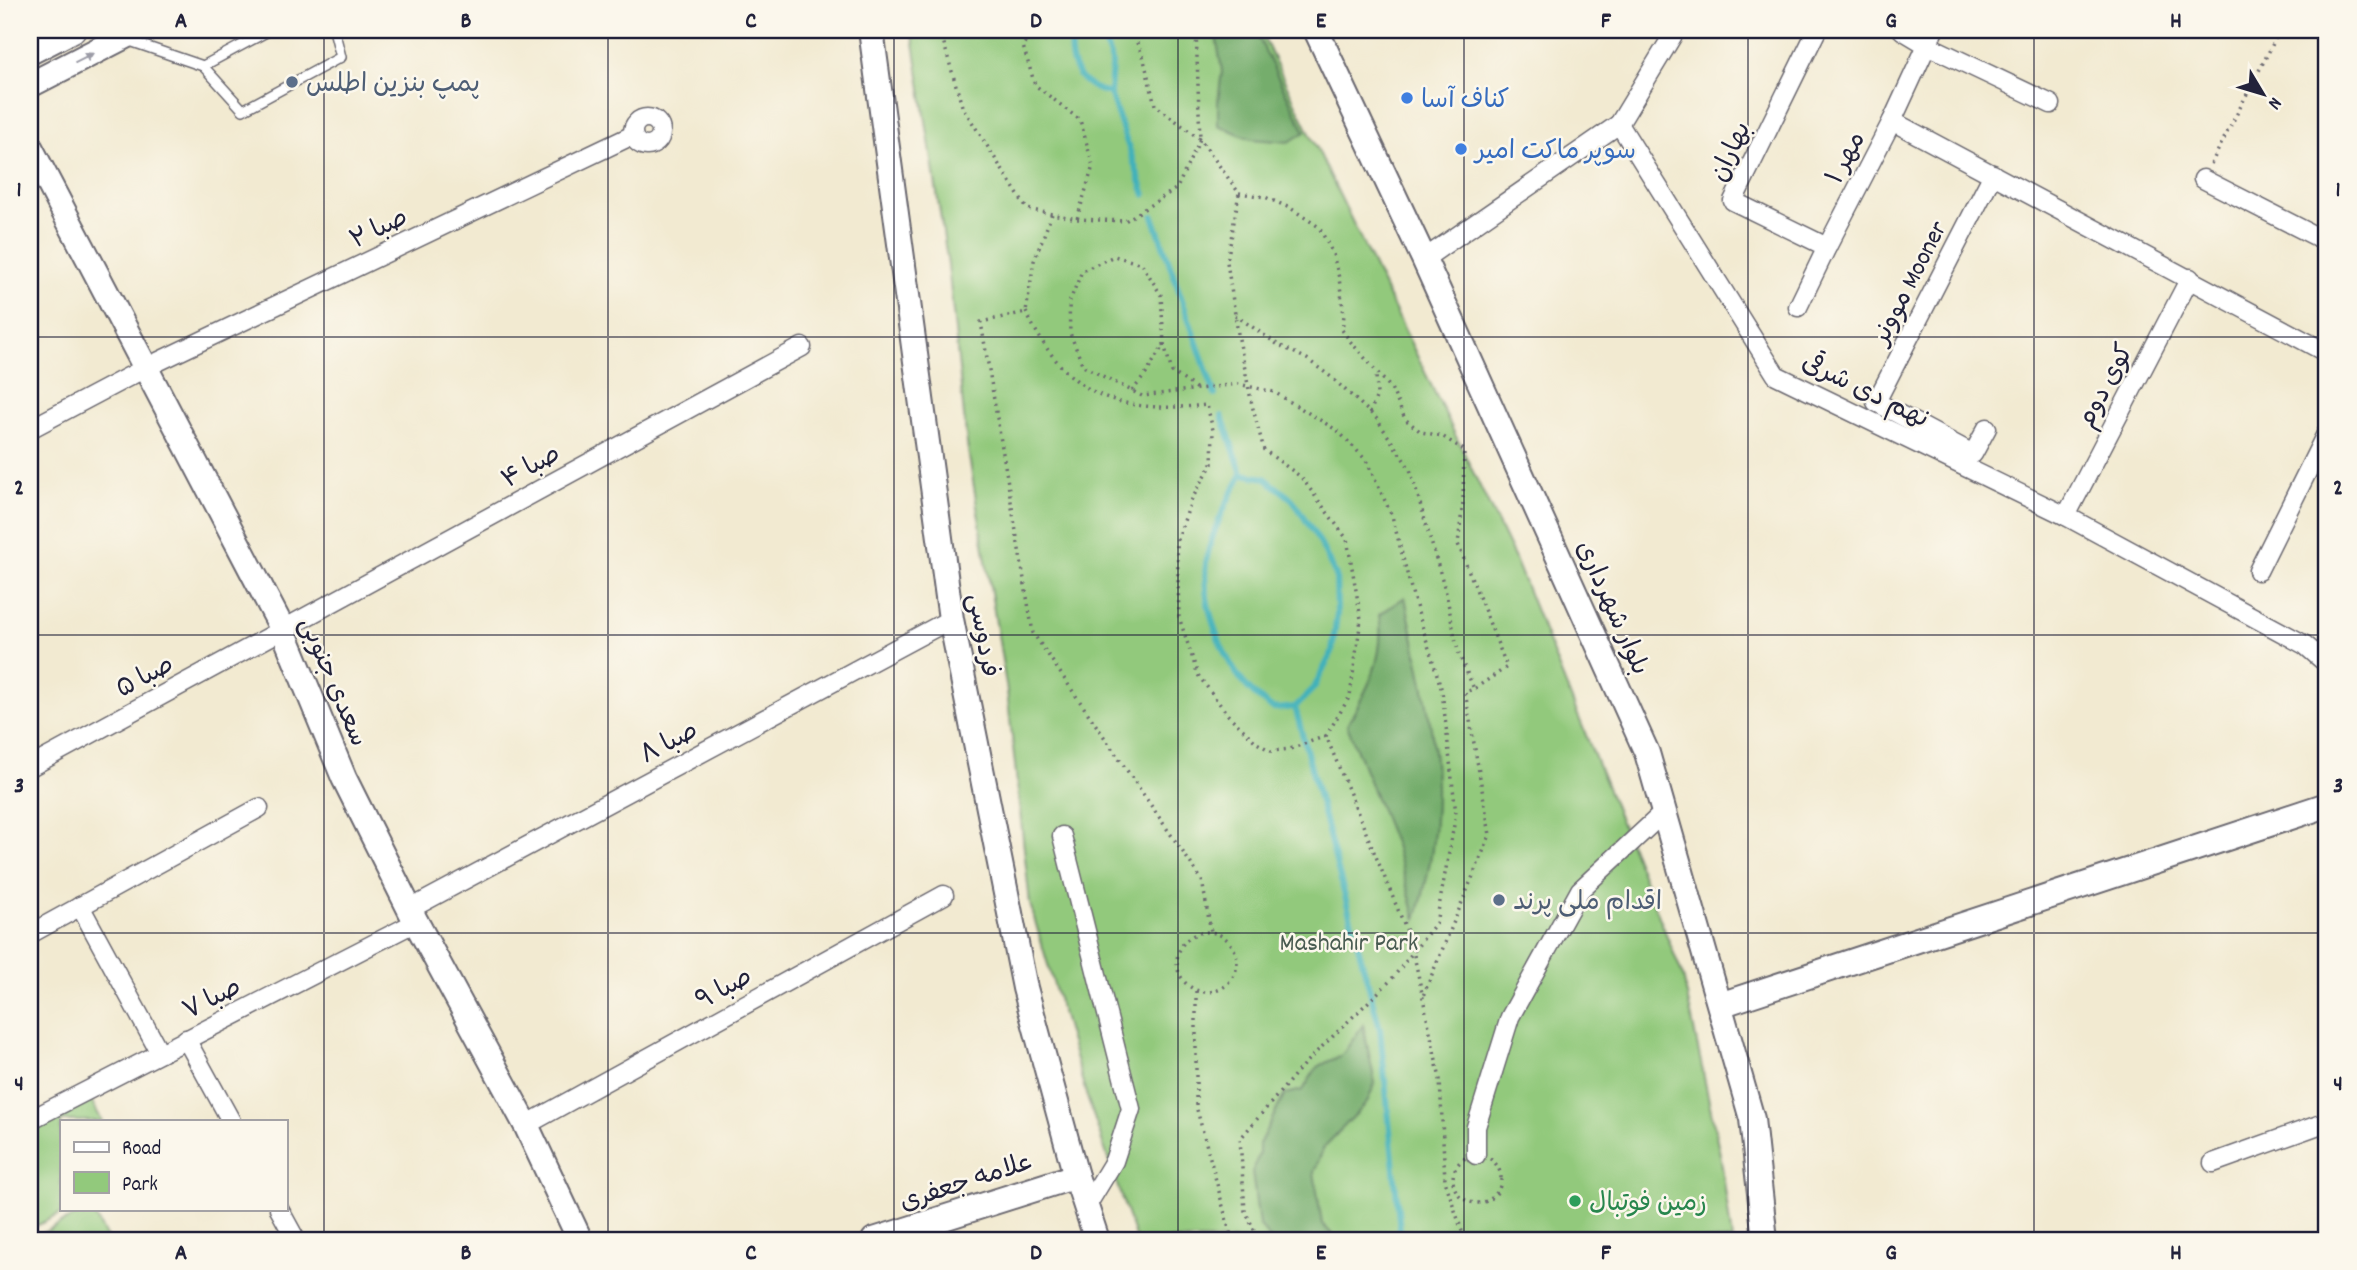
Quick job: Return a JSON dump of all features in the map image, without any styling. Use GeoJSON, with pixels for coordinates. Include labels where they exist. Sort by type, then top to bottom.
{"type":"FeatureCollection","features":[{"type":"Feature","properties":{"kind":"street"},"geometry":{"type":"LineString","coordinates":[[30,52],[73,30]]}},
{"type":"Feature","properties":{"kind":"street","name":"فردوسی"},"geometry":{"type":"LineString","coordinates":[[871,30],[951,619],[1025,988],[1076,1175],[1097,1240]]}},
{"type":"Feature","properties":{"kind":"street","name":"بلوار شهرداری"},"geometry":{"type":"LineString","coordinates":[[1316,30],[1424,259],[1647,753],[1752,1119],[1765,1240]]}},
{"type":"Feature","properties":{"kind":"street"},"geometry":{"type":"LineString","coordinates":[[1424,259],[1619,124],[1675,30]]}},
{"type":"Feature","properties":{"kind":"street","name":"بهاران"},"geometry":{"type":"LineString","coordinates":[[1817,30],[1733,201],[1827,247]]}},
{"type":"Feature","properties":{"kind":"street"},"geometry":{"type":"LineString","coordinates":[[1902,30],[1931,37],[2051,104]]}},
{"type":"Feature","properties":{"kind":"street"},"geometry":{"type":"LineString","coordinates":[[30,85],[130,34]]}},
{"type":"Feature","properties":{"kind":"street","name":"مهر ۱"},"geometry":{"type":"LineString","coordinates":[[1798,307],[1892,121],[1931,37]]}},
{"type":"Feature","properties":{"kind":"street"},"geometry":{"type":"LineString","coordinates":[[1892,121],[2327,353]]}},
{"type":"Feature","properties":{"kind":"street","name":"نهم دی شرقی"},"geometry":{"type":"LineString","coordinates":[[1619,124],[1776,375],[2066,516],[2305,645],[2327,664]]}},
{"type":"Feature","properties":{"kind":"street","name":"صبا ۲"},"geometry":{"type":"LineString","coordinates":[[30,429],[147,368],[633,135]]}},
{"type":"Feature","properties":{"kind":"street","name":"سعدی جنوبی"},"geometry":{"type":"LineString","coordinates":[[30,147],[283,630],[344,778],[413,915],[526,1125],[580,1240]]}},
{"type":"Feature","properties":{"kind":"street","name":"موونر Mooner"},"geometry":{"type":"LineString","coordinates":[[1987,428],[1973,454],[1876,402],[1993,174]]}},
{"type":"Feature","properties":{"kind":"street"},"geometry":{"type":"LineString","coordinates":[[2203,179],[2327,242]]}},
{"type":"Feature","properties":{"kind":"street","name":"کوی دوم"},"geometry":{"type":"LineString","coordinates":[[2066,516],[2190,278]]}},
{"type":"Feature","properties":{"kind":"street","name":"صبا ۴"},"geometry":{"type":"LineString","coordinates":[[283,630],[802,347]]}},
{"type":"Feature","properties":{"kind":"street"},"geometry":{"type":"LineString","coordinates":[[2258,571],[2327,432]]}},
{"type":"Feature","properties":{"kind":"street","name":"صبا ۸"},"geometry":{"type":"LineString","coordinates":[[413,915],[951,619]]}},
{"type":"Feature","properties":{"kind":"street","name":"صبا ۵"},"geometry":{"type":"LineString","coordinates":[[30,767],[283,630]]}},
{"type":"Feature","properties":{"kind":"street"},"geometry":{"type":"LineString","coordinates":[[1720,1005],[2327,806]]}},
{"type":"Feature","properties":{"kind":"street"},"geometry":{"type":"LineString","coordinates":[[30,934],[259,808]]}},
{"type":"Feature","properties":{"kind":"street"},"geometry":{"type":"LineString","coordinates":[[1476,1155],[1476,1127],[1510,1017],[1580,890],[1664,811]]}},
{"type":"Feature","properties":{"kind":"street"},"geometry":{"type":"LineString","coordinates":[[1062,836],[1131,1109],[1114,1160],[1086,1207]]}},
{"type":"Feature","properties":{"kind":"street","name":"صبا ۹"},"geometry":{"type":"LineString","coordinates":[[526,1125],[944,895]]}},
{"type":"Feature","properties":{"kind":"street"},"geometry":{"type":"LineString","coordinates":[[80,906],[160,1053]]}},
{"type":"Feature","properties":{"kind":"street","name":"صبا ۷"},"geometry":{"type":"LineString","coordinates":[[30,1120],[186,1040],[413,915]]}},
{"type":"Feature","properties":{"kind":"street"},"geometry":{"type":"LineString","coordinates":[[186,1040],[230,1120]]}},
{"type":"Feature","properties":{"kind":"street"},"geometry":{"type":"LineString","coordinates":[[2213,1163],[2327,1122]]}},
{"type":"Feature","properties":{"kind":"street","name":"علامه جعفری"},"geometry":{"type":"LineString","coordinates":[[874,1240],[1076,1175]]}},
{"type":"Feature","properties":{"kind":"street"},"geometry":{"type":"LineString","coordinates":[[280,1210],[296,1240]]}},
{"type":"Feature","properties":{"kind":"lane"},"geometry":{"type":"LineString","coordinates":[[203,65],[270,30]]}},
{"type":"Feature","properties":{"kind":"lane"},"geometry":{"type":"LineString","coordinates":[[130,34],[203,65],[243,110],[341,57],[334,30]]}},
{"type":"Feature","properties":{"kind":"path"},"geometry":{"type":"LineString","coordinates":[[940,30],[962,107],[1027,209],[1077,219],[1125,220],[1177,188],[1200,139],[1196,30]]}},
{"type":"Feature","properties":{"kind":"path"},"geometry":{"type":"LineString","coordinates":[[1032,30],[1023,46],[1035,85],[1080,120],[1093,166],[1077,219]]}},
{"type":"Feature","properties":{"kind":"path"},"geometry":{"type":"LineString","coordinates":[[1131,30],[1143,55],[1155,105],[1200,139],[1239,193],[1265,197],[1292,209],[1319,227],[1333,254],[1339,278],[1344,314],[1342,330],[1391,388],[1405,419],[1422,432],[1442,436],[1464,450],[1463,500],[1458,544],[1507,667],[1465,692],[1490,835],[1423,996]]}},
{"type":"Feature","properties":{"kind":"path"},"geometry":{"type":"LineString","coordinates":[[2203,179],[2280,30]]}},
{"type":"Feature","properties":{"kind":"path"},"geometry":{"type":"LineString","coordinates":[[1052,214],[1034,261],[1026,312],[1037,335],[1054,356],[1086,388],[1112,401],[1139,407],[1178,408],[1207,405],[1213,430],[1212,464],[1192,499],[1177,540],[1179,617],[1198,675],[1228,715],[1256,743],[1271,751],[1290,749],[1326,736],[1350,696],[1361,619],[1348,539],[1301,477],[1264,450],[1248,386],[1227,262],[1239,193]]}},
{"type":"Feature","properties":{"kind":"path"},"geometry":{"type":"LineString","coordinates":[[1199,390],[1172,372],[1164,344],[1161,295],[1142,264],[1114,256],[1082,271],[1069,303],[1070,333],[1083,366],[1142,396],[1199,390],[1238,384],[1274,391],[1338,431],[1366,460],[1392,516],[1442,691],[1456,814],[1436,923],[1391,980],[1304,1065],[1240,1139],[1245,1211],[1259,1240]]}},
{"type":"Feature","properties":{"kind":"path"},"geometry":{"type":"LineString","coordinates":[[1026,312],[981,322],[1033,633],[1202,880],[1211,932]]}},
{"type":"Feature","properties":{"kind":"path"},"geometry":{"type":"LineString","coordinates":[[1235,314],[1277,344],[1307,359],[1323,371],[1370,413],[1410,469],[1446,593],[1458,652],[1474,689]]}},
{"type":"Feature","properties":{"kind":"path"},"geometry":{"type":"LineString","coordinates":[[1132,391],[1164,344]]}},
{"type":"Feature","properties":{"kind":"path"},"geometry":{"type":"LineString","coordinates":[[1370,413],[1377,395],[1376,372]]}},
{"type":"Feature","properties":{"kind":"path"},"geometry":{"type":"LineString","coordinates":[[1326,736],[1411,941],[1440,1079],[1445,1181],[1465,1240]]}},
{"type":"Feature","properties":{"kind":"path"},"geometry":{"type":"LineString","coordinates":[[1211,932],[1229,941],[1237,959],[1236,969],[1232,979],[1216,991],[1206,993],[1196,990],[1181,978],[1178,969],[1179,950],[1192,936],[1211,932]]}},
{"type":"Feature","properties":{"kind":"path"},"geometry":{"type":"LineString","coordinates":[[1196,990],[1196,1107],[1232,1240]]}},
{"type":"Feature","properties":{"kind":"path"},"geometry":{"type":"LineString","coordinates":[[1445,1176],[1463,1198],[1479,1203],[1494,1196],[1499,1190],[1502,1182],[1499,1167],[1488,1157],[1466,1157],[1460,1162],[1453,1176],[1454,1185]]}},
{"type":"Feature","properties":{"kind":"green space","name":"Mashahir Park"},"geometry":{"type":"Polygon","coordinates":[[[912,30],[1260,30],[1515,559],[1683,976],[1721,1159],[1732,1240],[1136,1240],[1087,1097],[1030,904],[1007,691],[967,444],[948,265],[912,30]]]}},
{"type":"Feature","properties":{"kind":"green space"},"geometry":{"type":"Polygon","coordinates":[[[1215,30],[1255,30],[1305,132],[1289,142],[1251,139],[1218,125],[1222,71],[1215,30]]]}},
{"type":"Feature","properties":{"kind":"green space"},"geometry":{"type":"Polygon","coordinates":[[[1405,597],[1429,717],[1436,780],[1432,851],[1416,919],[1396,848],[1347,725],[1373,673],[1380,645],[1379,615],[1405,597]]]}},
{"type":"Feature","properties":{"kind":"green space"},"geometry":{"type":"Polygon","coordinates":[[[1363,1025],[1375,1083],[1367,1103],[1324,1147],[1314,1172],[1322,1224],[1338,1240],[1271,1240],[1259,1225],[1252,1172],[1259,1154],[1259,1144],[1285,1094],[1303,1090],[1317,1067],[1342,1055],[1363,1025]]]}},
{"type":"Feature","properties":{"kind":"green space"},"geometry":{"type":"Polygon","coordinates":[[[90,1098],[101,1120],[60,1120],[60,1210],[68,1210],[30,1229],[30,1129],[90,1098]]]}},
{"type":"Feature","properties":{"kind":"green space"},"geometry":{"type":"Polygon","coordinates":[[[85,1210],[92,1210],[108,1240],[30,1240],[85,1210]]]}},
{"type":"Feature","properties":{"kind":"waterway"},"geometry":{"type":"LineString","coordinates":[[1073,30],[1071,52],[1076,71],[1089,85],[1110,93]]}},
{"type":"Feature","properties":{"kind":"waterway"},"geometry":{"type":"LineString","coordinates":[[1091,30],[1105,43],[1112,62],[1110,93],[1145,195]]}},
{"type":"Feature","properties":{"kind":"waterway"},"geometry":{"type":"LineString","coordinates":[[1153,216],[1215,395]]}},
{"type":"Feature","properties":{"kind":"waterway"},"geometry":{"type":"LineString","coordinates":[[1222,416],[1242,474],[1211,541],[1206,563],[1207,599],[1226,656],[1247,687],[1271,707],[1295,707],[1380,1029],[1401,1240]]}},
{"type":"Feature","properties":{"kind":"waterway"},"geometry":{"type":"LineString","coordinates":[[1242,474],[1265,478],[1293,500],[1319,541],[1336,576],[1337,614],[1332,652],[1314,688],[1295,707]]}},
{"type":"Feature","properties":{"kind":"place","name":"پمپ بنزین اطلس"},"geometry":{"type":"Point","coordinates":[292,82]}},
{"type":"Feature","properties":{"kind":"place","name":"کناف آسا"},"geometry":{"type":"Point","coordinates":[1407,98]}},
{"type":"Feature","properties":{"kind":"place","name":"سوپر ماکت امیر"},"geometry":{"type":"Point","coordinates":[1461,149]}},
{"type":"Feature","properties":{"kind":"place","name":"اقدام ملی پرند"},"geometry":{"type":"Point","coordinates":[1499,900]}},
{"type":"Feature","properties":{"kind":"place","name":"زمین فوتبال"},"geometry":{"type":"Point","coordinates":[1575,1201]}}]}
